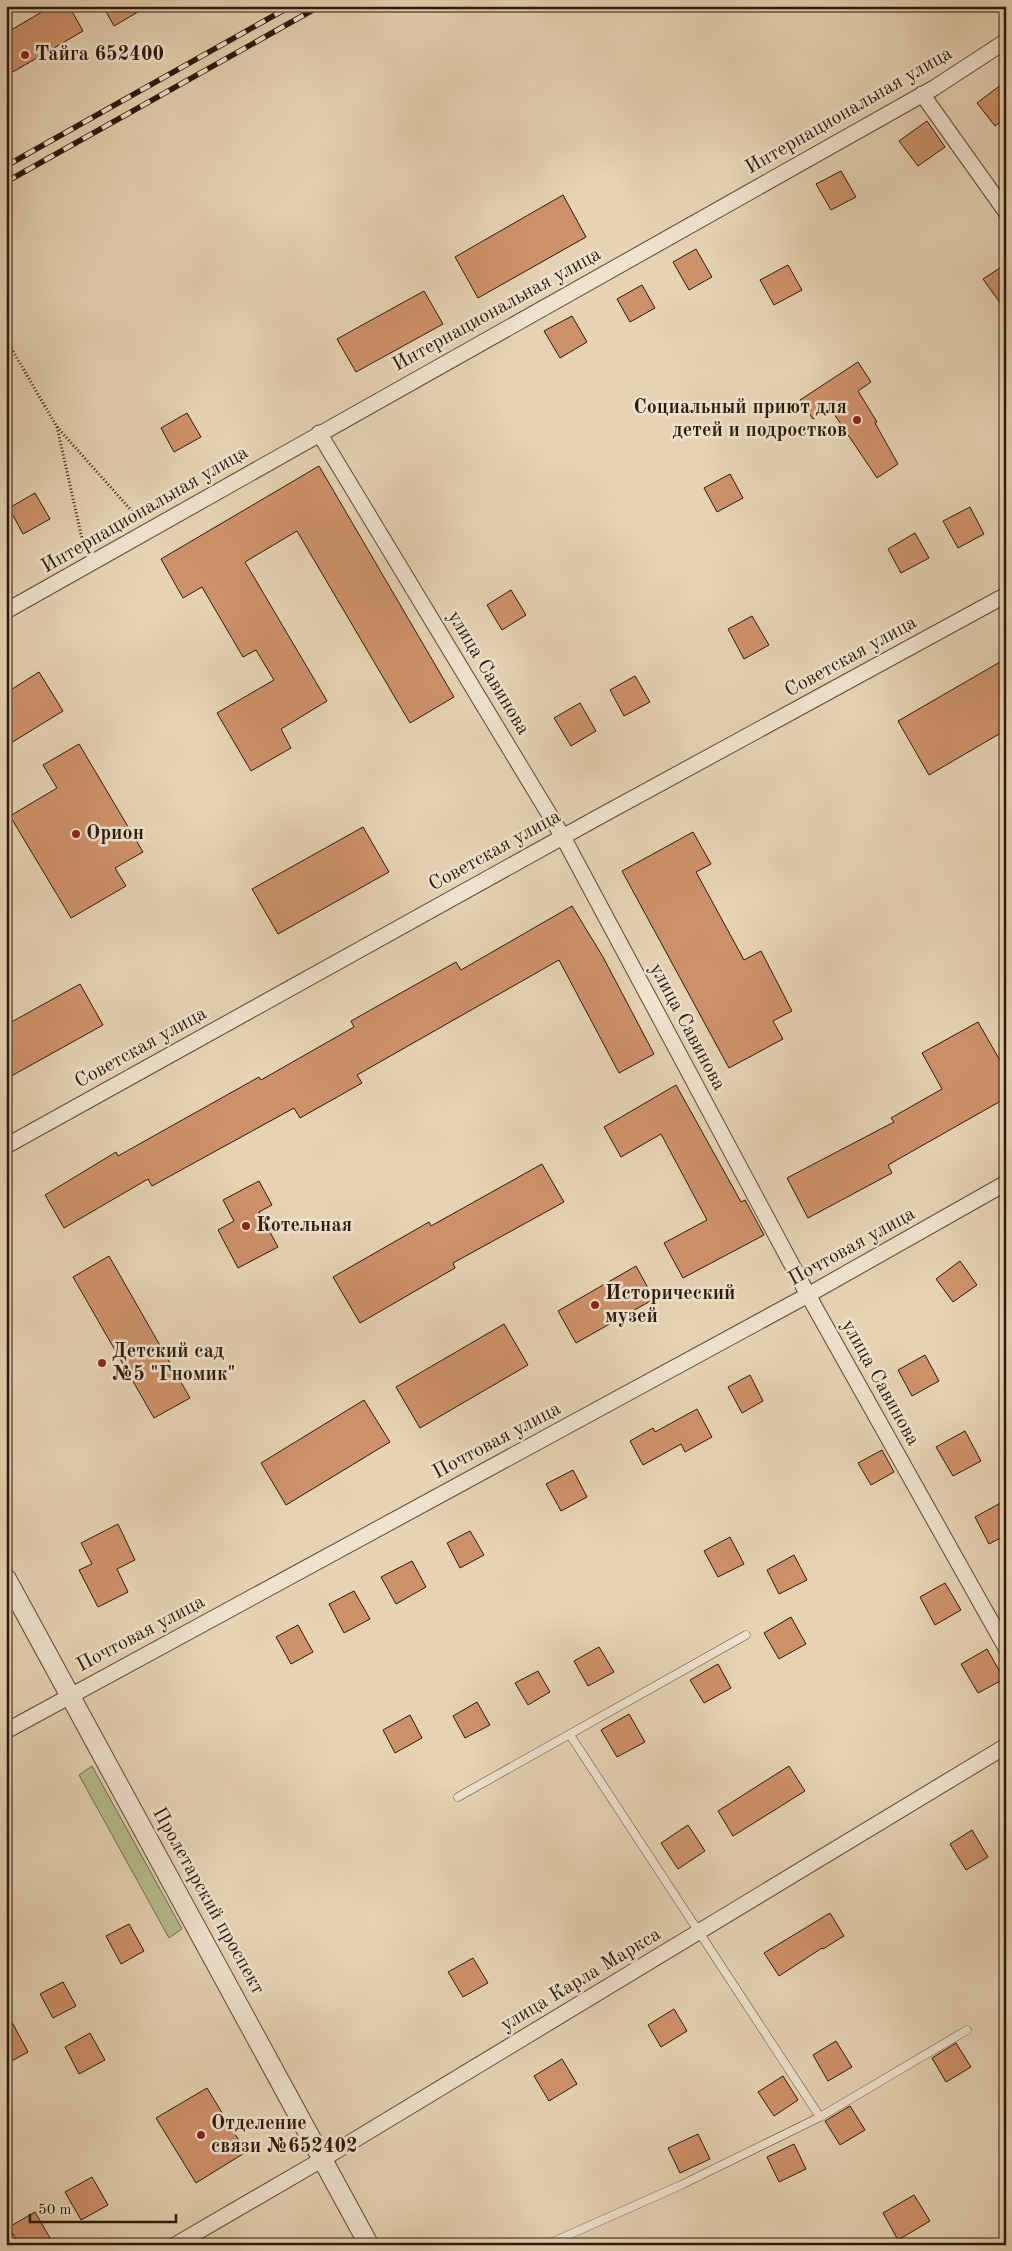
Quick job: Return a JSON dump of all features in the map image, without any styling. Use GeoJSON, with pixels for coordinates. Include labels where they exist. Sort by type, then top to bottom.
{"type":"FeatureCollection","features":[{"type":"Feature","properties":{"kind":"street","name":"Интернациональная улица"},"geometry":{"type":"LineString","coordinates":[[6,611],[922,94],[1006,41]]}},
{"type":"Feature","properties":{"kind":"street"},"geometry":{"type":"LineString","coordinates":[[922,94],[1006,212]]}},
{"type":"Feature","properties":{"kind":"street","name":"улица Савинова"},"geometry":{"type":"LineString","coordinates":[[319,433],[563,837],[808,1295],[1006,1648]]}},
{"type":"Feature","properties":{"kind":"street","name":"Советская улица"},"geometry":{"type":"LineString","coordinates":[[6,1146],[563,837],[1006,595]]}},
{"type":"Feature","properties":{"kind":"street","name":"Почтовая улица"},"geometry":{"type":"LineString","coordinates":[[6,1731],[808,1295],[1006,1183]]}},
{"type":"Feature","properties":{"kind":"street","name":"Пролетарский проспект"},"geometry":{"type":"LineString","coordinates":[[6,1578],[370,2245]]}},
{"type":"Feature","properties":{"kind":"street","name":"улица Карла Маркса"},"geometry":{"type":"LineString","coordinates":[[175,2245],[323,2159],[1006,1746]]}},
{"type":"Feature","properties":{"kind":"lane"},"geometry":{"type":"LineString","coordinates":[[458,1797],[746,1635]]}},
{"type":"Feature","properties":{"kind":"lane"},"geometry":{"type":"LineString","coordinates":[[570,1735],[820,2117]]}},
{"type":"Feature","properties":{"kind":"lane"},"geometry":{"type":"LineString","coordinates":[[546,2245],[681,2185],[820,2117],[967,2030]]}},
{"type":"Feature","properties":{"kind":"path"},"geometry":{"type":"LineString","coordinates":[[6,339],[57,427],[149,530]]}},
{"type":"Feature","properties":{"kind":"path"},"geometry":{"type":"LineString","coordinates":[[57,427],[88,565]]}},
{"type":"Feature","properties":{"kind":"green space"},"geometry":{"type":"Polygon","coordinates":[[[92,1766],[182,1929],[169,1938],[79,1775],[92,1766]]]}},
{"type":"Feature","properties":{"kind":"building","name":"Тайга 652400"},"geometry":{"type":"Polygon","coordinates":[[[52,6],[69,6],[83,31],[6,76],[6,33],[52,6]]]}},
{"type":"Feature","properties":{"kind":"building"},"geometry":{"type":"Polygon","coordinates":[[[103,6],[148,6],[114,26],[103,6]]]}},
{"type":"Feature","properties":{"kind":"building"},"geometry":{"type":"Polygon","coordinates":[[[1006,81],[1006,118],[995,126],[977,103],[1006,81]]]}},
{"type":"Feature","properties":{"kind":"building"},"geometry":{"type":"Polygon","coordinates":[[[927,121],[945,147],[918,166],[899,141],[927,121]]]}},
{"type":"Feature","properties":{"kind":"building"},"geometry":{"type":"Polygon","coordinates":[[[841,171],[856,197],[831,210],[816,184],[841,171]]]}},
{"type":"Feature","properties":{"kind":"building"},"geometry":{"type":"Polygon","coordinates":[[[563,195],[586,237],[478,298],[455,257],[563,195]]]}},
{"type":"Feature","properties":{"kind":"building"},"geometry":{"type":"Polygon","coordinates":[[[696,249],[712,277],[689,290],[673,262],[696,249]]]}},
{"type":"Feature","properties":{"kind":"building"},"geometry":{"type":"Polygon","coordinates":[[[1006,264],[1006,311],[983,279],[1006,264]]]}},
{"type":"Feature","properties":{"kind":"building"},"geometry":{"type":"Polygon","coordinates":[[[788,265],[802,290],[774,305],[760,280],[788,265]]]}},
{"type":"Feature","properties":{"kind":"building"},"geometry":{"type":"Polygon","coordinates":[[[642,285],[655,308],[630,322],[617,299],[642,285]]]}},
{"type":"Feature","properties":{"kind":"building"},"geometry":{"type":"Polygon","coordinates":[[[424,291],[443,324],[356,372],[337,339],[424,291]]]}},
{"type":"Feature","properties":{"kind":"building"},"geometry":{"type":"Polygon","coordinates":[[[572,316],[587,342],[560,358],[544,331],[572,316]]]}},
{"type":"Feature","properties":{"kind":"building","name":"Социальный приют для детей и подростков"},"geometry":{"type":"Polygon","coordinates":[[[858,362],[871,382],[858,391],[877,422],[875,423],[898,464],[877,478],[830,408],[813,419],[800,400],[858,362]]]}},
{"type":"Feature","properties":{"kind":"building"},"geometry":{"type":"Polygon","coordinates":[[[187,413],[201,437],[174,452],[161,428],[187,413]]]}},
{"type":"Feature","properties":{"kind":"building"},"geometry":{"type":"Polygon","coordinates":[[[319,466],[454,697],[410,723],[297,531],[245,562],[327,701],[281,729],[291,748],[251,771],[217,713],[274,680],[256,650],[243,657],[202,587],[183,598],[161,559],[319,466]]]}},
{"type":"Feature","properties":{"kind":"building"},"geometry":{"type":"Polygon","coordinates":[[[730,474],[743,498],[717,512],[704,488],[730,474]]]}},
{"type":"Feature","properties":{"kind":"building"},"geometry":{"type":"Polygon","coordinates":[[[35,493],[50,519],[23,534],[9,508],[35,493]]]}},
{"type":"Feature","properties":{"kind":"building"},"geometry":{"type":"Polygon","coordinates":[[[970,507],[984,534],[958,548],[943,521],[970,507]]]}},
{"type":"Feature","properties":{"kind":"building"},"geometry":{"type":"Polygon","coordinates":[[[915,533],[929,558],[901,573],[888,549],[915,533]]]}},
{"type":"Feature","properties":{"kind":"building"},"geometry":{"type":"Polygon","coordinates":[[[511,590],[526,615],[502,630],[487,605],[511,590]]]}},
{"type":"Feature","properties":{"kind":"building"},"geometry":{"type":"Polygon","coordinates":[[[752,616],[769,645],[744,659],[728,629],[752,616]]]}},
{"type":"Feature","properties":{"kind":"building"},"geometry":{"type":"Polygon","coordinates":[[[1000,662],[1006,673],[1006,730],[929,775],[898,721],[1000,662]]]}},
{"type":"Feature","properties":{"kind":"building"},"geometry":{"type":"Polygon","coordinates":[[[39,672],[63,711],[6,746],[6,693],[39,672]]]}},
{"type":"Feature","properties":{"kind":"building"},"geometry":{"type":"Polygon","coordinates":[[[635,676],[650,702],[624,716],[610,690],[635,676]]]}},
{"type":"Feature","properties":{"kind":"building"},"geometry":{"type":"Polygon","coordinates":[[[580,703],[596,731],[571,746],[554,718],[580,703]]]}},
{"type":"Feature","properties":{"kind":"building","name":"Орион"},"geometry":{"type":"Polygon","coordinates":[[[79,744],[143,852],[115,868],[126,886],[71,918],[10,816],[57,788],[43,765],[79,744]]]}},
{"type":"Feature","properties":{"kind":"building"},"geometry":{"type":"Polygon","coordinates":[[[363,827],[389,872],[278,934],[252,889],[363,827]]]}},
{"type":"Feature","properties":{"kind":"building"},"geometry":{"type":"Polygon","coordinates":[[[693,832],[711,864],[696,872],[744,960],[761,951],[792,1011],[773,1021],[783,1039],[729,1068],[622,871],[693,832]]]}},
{"type":"Feature","properties":{"kind":"building"},"geometry":{"type":"Polygon","coordinates":[[[572,906],[603,957],[654,1054],[619,1073],[559,960],[357,1075],[362,1083],[300,1118],[294,1108],[152,1186],[148,1179],[64,1228],[45,1195],[116,1152],[118,1156],[259,1077],[261,1080],[354,1027],[351,1021],[456,962],[461,970],[572,906]]]}},
{"type":"Feature","properties":{"kind":"building"},"geometry":{"type":"Polygon","coordinates":[[[80,984],[103,1025],[6,1079],[6,1025],[80,984]]]}},
{"type":"Feature","properties":{"kind":"building"},"geometry":{"type":"Polygon","coordinates":[[[978,1022],[1006,1071],[1006,1098],[888,1165],[892,1173],[808,1218],[787,1178],[894,1122],[891,1118],[942,1089],[922,1053],[978,1022]]]}},
{"type":"Feature","properties":{"kind":"building"},"geometry":{"type":"Polygon","coordinates":[[[676,1085],[741,1202],[745,1200],[764,1235],[683,1278],[664,1243],[707,1220],[661,1134],[621,1157],[604,1127],[676,1085]]]}},
{"type":"Feature","properties":{"kind":"building"},"geometry":{"type":"Polygon","coordinates":[[[542,1164],[564,1202],[453,1263],[455,1268],[360,1323],[333,1277],[429,1222],[431,1226],[542,1164]]]}},
{"type":"Feature","properties":{"kind":"building","name":"Котельная"},"geometry":{"type":"Polygon","coordinates":[[[259,1181],[272,1205],[259,1212],[278,1247],[238,1268],[218,1230],[234,1221],[223,1200],[259,1181]]]}},
{"type":"Feature","properties":{"kind":"building"},"geometry":{"type":"Polygon","coordinates":[[[109,1256],[190,1398],[154,1418],[73,1277],[109,1256]]]}},
{"type":"Feature","properties":{"kind":"building"},"geometry":{"type":"Polygon","coordinates":[[[960,1261],[977,1285],[953,1302],[936,1279],[960,1261]]]}},
{"type":"Feature","properties":{"kind":"building"},"geometry":{"type":"Polygon","coordinates":[[[636,1266],[654,1299],[576,1343],[558,1311],[636,1266]]]}},
{"type":"Feature","properties":{"kind":"building"},"geometry":{"type":"Polygon","coordinates":[[[504,1324],[528,1365],[420,1428],[396,1387],[504,1324]]]}},
{"type":"Feature","properties":{"kind":"building"},"geometry":{"type":"Polygon","coordinates":[[[925,1355],[939,1381],[912,1396],[898,1370],[925,1355]]]}},
{"type":"Feature","properties":{"kind":"building"},"geometry":{"type":"Polygon","coordinates":[[[750,1375],[763,1401],[742,1413],[728,1387],[750,1375]]]}},
{"type":"Feature","properties":{"kind":"building"},"geometry":{"type":"Polygon","coordinates":[[[364,1400],[390,1442],[286,1505],[261,1463],[364,1400]]]}},
{"type":"Feature","properties":{"kind":"building"},"geometry":{"type":"Polygon","coordinates":[[[697,1409],[712,1437],[685,1452],[681,1444],[643,1465],[630,1441],[653,1428],[655,1432],[697,1409]]]}},
{"type":"Feature","properties":{"kind":"building"},"geometry":{"type":"Polygon","coordinates":[[[965,1431],[981,1461],[953,1476],[936,1447],[965,1431]]]}},
{"type":"Feature","properties":{"kind":"building"},"geometry":{"type":"Polygon","coordinates":[[[882,1450],[894,1472],[871,1485],[858,1463],[882,1450]]]}},
{"type":"Feature","properties":{"kind":"building"},"geometry":{"type":"Polygon","coordinates":[[[573,1470],[587,1497],[561,1511],[546,1484],[573,1470]]]}},
{"type":"Feature","properties":{"kind":"building"},"geometry":{"type":"Polygon","coordinates":[[[1006,1500],[1006,1535],[989,1544],[975,1517],[1006,1500]]]}},
{"type":"Feature","properties":{"kind":"building"},"geometry":{"type":"Polygon","coordinates":[[[118,1524],[135,1560],[117,1569],[128,1592],[98,1607],[79,1570],[92,1564],[81,1543],[118,1524]]]}},
{"type":"Feature","properties":{"kind":"building"},"geometry":{"type":"Polygon","coordinates":[[[470,1531],[484,1555],[460,1568],[447,1543],[470,1531]]]}},
{"type":"Feature","properties":{"kind":"building"},"geometry":{"type":"Polygon","coordinates":[[[730,1537],[744,1564],[718,1577],[704,1551],[730,1537]]]}},
{"type":"Feature","properties":{"kind":"building"},"geometry":{"type":"Polygon","coordinates":[[[794,1555],[807,1580],[779,1594],[767,1570],[794,1555]]]}},
{"type":"Feature","properties":{"kind":"building"},"geometry":{"type":"Polygon","coordinates":[[[412,1561],[426,1587],[396,1604],[381,1577],[412,1561]]]}},
{"type":"Feature","properties":{"kind":"building"},"geometry":{"type":"Polygon","coordinates":[[[945,1583],[961,1610],[935,1625],[920,1597],[945,1583]]]}},
{"type":"Feature","properties":{"kind":"building"},"geometry":{"type":"Polygon","coordinates":[[[354,1591],[370,1619],[344,1633],[329,1604],[354,1591]]]}},
{"type":"Feature","properties":{"kind":"building"},"geometry":{"type":"Polygon","coordinates":[[[791,1617],[806,1644],[779,1659],[764,1633],[791,1617]]]}},
{"type":"Feature","properties":{"kind":"building"},"geometry":{"type":"Polygon","coordinates":[[[298,1625],[313,1652],[291,1664],[276,1637],[298,1625]]]}},
{"type":"Feature","properties":{"kind":"building"},"geometry":{"type":"Polygon","coordinates":[[[599,1647],[614,1672],[588,1686],[574,1661],[599,1647]]]}},
{"type":"Feature","properties":{"kind":"building"},"geometry":{"type":"Polygon","coordinates":[[[987,1649],[1004,1679],[978,1693],[961,1664],[987,1649]]]}},
{"type":"Feature","properties":{"kind":"building"},"geometry":{"type":"Polygon","coordinates":[[[718,1664],[731,1688],[704,1703],[690,1680],[718,1664]]]}},
{"type":"Feature","properties":{"kind":"building"},"geometry":{"type":"Polygon","coordinates":[[[538,1671],[550,1692],[528,1705],[515,1683],[538,1671]]]}},
{"type":"Feature","properties":{"kind":"building"},"geometry":{"type":"Polygon","coordinates":[[[477,1702],[490,1725],[465,1738],[453,1716],[477,1702]]]}},
{"type":"Feature","properties":{"kind":"building"},"geometry":{"type":"Polygon","coordinates":[[[629,1714],[645,1742],[617,1757],[601,1730],[629,1714]]]}},
{"type":"Feature","properties":{"kind":"building"},"geometry":{"type":"Polygon","coordinates":[[[410,1715],[422,1738],[395,1753],[383,1730],[410,1715]]]}},
{"type":"Feature","properties":{"kind":"building"},"geometry":{"type":"Polygon","coordinates":[[[789,1766],[805,1791],[733,1836],[718,1811],[789,1766]]]}},
{"type":"Feature","properties":{"kind":"building"},"geometry":{"type":"Polygon","coordinates":[[[688,1825],[705,1851],[678,1869],[661,1843],[688,1825]]]}},
{"type":"Feature","properties":{"kind":"building"},"geometry":{"type":"Polygon","coordinates":[[[972,1830],[988,1857],[966,1870],[950,1844],[972,1830]]]}},
{"type":"Feature","properties":{"kind":"building"},"geometry":{"type":"Polygon","coordinates":[[[830,1913],[844,1936],[779,1976],[764,1953],[830,1913]]]}},
{"type":"Feature","properties":{"kind":"building"},"geometry":{"type":"Polygon","coordinates":[[[129,1924],[144,1951],[121,1964],[106,1936],[129,1924]]]}},
{"type":"Feature","properties":{"kind":"building"},"geometry":{"type":"Polygon","coordinates":[[[473,1958],[488,1983],[463,1997],[448,1972],[473,1958]]]}},
{"type":"Feature","properties":{"kind":"building"},"geometry":{"type":"Polygon","coordinates":[[[63,1982],[76,2006],[53,2018],[40,1994],[63,1982]]]}},
{"type":"Feature","properties":{"kind":"building"},"geometry":{"type":"Polygon","coordinates":[[[674,2009],[687,2031],[661,2047],[648,2025],[674,2009]]]}},
{"type":"Feature","properties":{"kind":"building"},"geometry":{"type":"Polygon","coordinates":[[[6,2011],[28,2052],[6,2064],[6,2011]]]}},
{"type":"Feature","properties":{"kind":"building"},"geometry":{"type":"Polygon","coordinates":[[[90,2033],[105,2060],[79,2074],[65,2047],[90,2033]]]}},
{"type":"Feature","properties":{"kind":"building"},"geometry":{"type":"Polygon","coordinates":[[[836,2041],[852,2067],[828,2081],[813,2055],[836,2041]]]}},
{"type":"Feature","properties":{"kind":"building"},"geometry":{"type":"Polygon","coordinates":[[[956,2043],[971,2067],[946,2082],[932,2058],[956,2043]]]}},
{"type":"Feature","properties":{"kind":"building"},"geometry":{"type":"Polygon","coordinates":[[[562,2059],[577,2084],[549,2101],[534,2076],[562,2059]]]}},
{"type":"Feature","properties":{"kind":"building"},"geometry":{"type":"Polygon","coordinates":[[[783,2076],[798,2100],[774,2116],[758,2092],[783,2076]]]}},
{"type":"Feature","properties":{"kind":"building","name":"Отделение связи №652402"},"geometry":{"type":"Polygon","coordinates":[[[207,2088],[246,2152],[196,2183],[156,2118],[207,2088]]]}},
{"type":"Feature","properties":{"kind":"building"},"geometry":{"type":"Polygon","coordinates":[[[850,2106],[865,2130],[840,2145],[825,2121],[850,2106]]]}},
{"type":"Feature","properties":{"kind":"building"},"geometry":{"type":"Polygon","coordinates":[[[698,2134],[710,2159],[680,2173],[668,2148],[698,2134]]]}},
{"type":"Feature","properties":{"kind":"building"},"geometry":{"type":"Polygon","coordinates":[[[794,2144],[806,2169],[779,2182],[767,2157],[794,2144]]]}},
{"type":"Feature","properties":{"kind":"building"},"geometry":{"type":"Polygon","coordinates":[[[92,2177],[108,2205],[81,2220],[65,2192],[92,2177]]]}},
{"type":"Feature","properties":{"kind":"building"},"geometry":{"type":"Polygon","coordinates":[[[914,2195],[930,2221],[898,2240],[883,2213],[914,2195]]]}},
{"type":"Feature","properties":{"kind":"building"},"geometry":{"type":"Polygon","coordinates":[[[35,2212],[50,2238],[39,2245],[19,2245],[9,2227],[35,2212]]]}},
{"type":"Feature","properties":{"kind":"railway"},"geometry":{"type":"LineString","coordinates":[[6,166],[291,6]]}},
{"type":"Feature","properties":{"kind":"railway"},"geometry":{"type":"LineString","coordinates":[[6,182],[320,6]]}},
{"type":"Feature","properties":{"kind":"place","name":"Тайга 652400"},"geometry":{"type":"Point","coordinates":[25,55]}},
{"type":"Feature","properties":{"kind":"place","name":"Социальный приют для детей и подростков"},"geometry":{"type":"Point","coordinates":[857,420]}},
{"type":"Feature","properties":{"kind":"place","name":"Орион"},"geometry":{"type":"Point","coordinates":[76,834]}},
{"type":"Feature","properties":{"kind":"place","name":"Котельная"},"geometry":{"type":"Point","coordinates":[246,1226]}},
{"type":"Feature","properties":{"kind":"place","name":"Исторический музей"},"geometry":{"type":"Point","coordinates":[595,1305]}},
{"type":"Feature","properties":{"kind":"place","name":"Детский сад №5 \"Гномик\""},"geometry":{"type":"Point","coordinates":[102,1363]}},
{"type":"Feature","properties":{"kind":"place","name":"Отделение связи №652402"},"geometry":{"type":"Point","coordinates":[201,2135]}}]}
